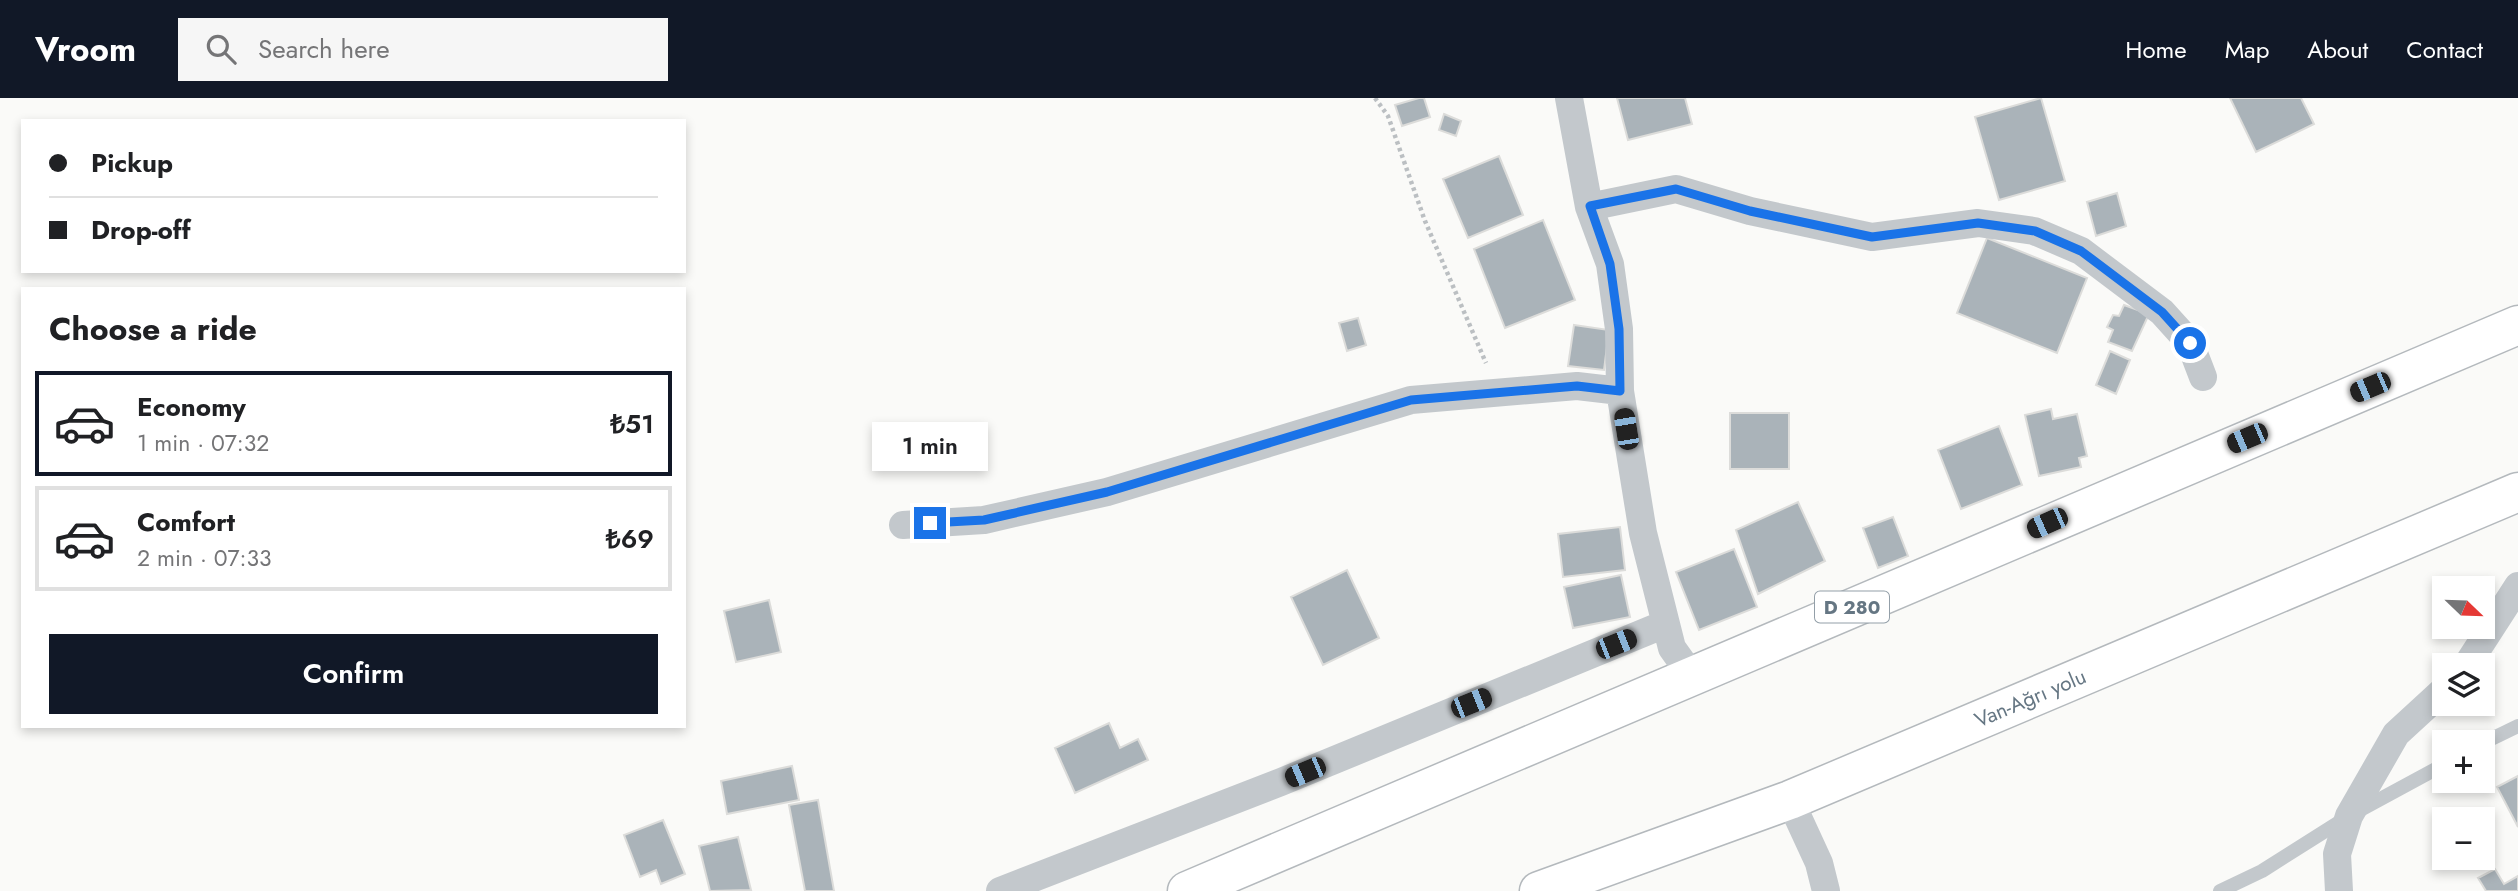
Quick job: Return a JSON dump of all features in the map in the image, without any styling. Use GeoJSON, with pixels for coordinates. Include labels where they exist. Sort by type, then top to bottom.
{"type":"FeatureCollection","features":[{"type":"Feature","properties":{"kind":"highway","name":"D 280"},"geometry":{"type":"LineString","coordinates":[[1187,891],[2518,325]]}},
{"type":"Feature","properties":{"kind":"highway","name":"Van-Ağrı yolu"},"geometry":{"type":"LineString","coordinates":[[1539,891],[1790,800],[2518,492]]}},
{"type":"Feature","properties":{"kind":"street"},"geometry":{"type":"LineString","coordinates":[[1569,98],[1590,206],[1610,264],[1619,329],[1620,391],[1643,533],[1672,648],[1692,676]]}},
{"type":"Feature","properties":{"kind":"street"},"geometry":{"type":"LineString","coordinates":[[1590,206],[1676,189],[1750,211],[1872,237],[1978,223],[2035,231],[2081,251],[2162,312],[2190,343],[2203,377]]}},
{"type":"Feature","properties":{"kind":"street"},"geometry":{"type":"LineString","coordinates":[[903,525],[984,520],[1107,492],[1411,400],[1577,386],[1620,391]]}},
{"type":"Feature","properties":{"kind":"street"},"geometry":{"type":"LineString","coordinates":[[2476,653],[2518,586]]}},
{"type":"Feature","properties":{"kind":"street"},"geometry":{"type":"LineString","coordinates":[[1000,891],[1281,782],[1665,624]]}},
{"type":"Feature","properties":{"kind":"street"},"geometry":{"type":"LineString","coordinates":[[2339,891],[2337,854],[2349,816],[2396,734],[2432,701]]}},
{"type":"Feature","properties":{"kind":"street"},"geometry":{"type":"LineString","coordinates":[[1790,800],[1819,863],[1826,891]]}},
{"type":"Feature","properties":{"kind":"lane"},"geometry":{"type":"LineString","coordinates":[[2495,737],[2518,726]]}},
{"type":"Feature","properties":{"kind":"lane"},"geometry":{"type":"LineString","coordinates":[[2220,891],[2262,871],[2349,816],[2432,771]]}},
{"type":"Feature","properties":{"kind":"path"},"geometry":{"type":"LineString","coordinates":[[1375,98],[1388,116],[1425,221],[1456,298],[1484,355],[1489,392]]}},
{"type":"Feature","properties":{"kind":"building"},"geometry":{"type":"Polygon","coordinates":[[[1424,98],[1430,117],[1402,126],[1395,105],[1424,98]]]}},
{"type":"Feature","properties":{"kind":"building"},"geometry":{"type":"Polygon","coordinates":[[[1617,98],[1685,98],[1692,124],[1628,140],[1617,98]]]}},
{"type":"Feature","properties":{"kind":"building"},"geometry":{"type":"Polygon","coordinates":[[[2041,98],[2065,181],[1999,200],[1975,117],[2041,98]]]}},
{"type":"Feature","properties":{"kind":"building"},"geometry":{"type":"Polygon","coordinates":[[[2230,98],[2301,98],[2314,124],[2256,152],[2230,98]]]}},
{"type":"Feature","properties":{"kind":"building"},"geometry":{"type":"Polygon","coordinates":[[[1444,114],[1461,121],[1456,136],[1439,130],[1444,114]]]}},
{"type":"Feature","properties":{"kind":"building"},"geometry":{"type":"Polygon","coordinates":[[[1499,156],[1523,215],[1468,238],[1443,179],[1499,156]]]}},
{"type":"Feature","properties":{"kind":"building"},"geometry":{"type":"Polygon","coordinates":[[[2117,193],[2126,226],[2096,236],[2087,202],[2117,193]]]}},
{"type":"Feature","properties":{"kind":"building"},"geometry":{"type":"Polygon","coordinates":[[[1543,220],[1575,300],[1505,328],[1474,249],[1543,220]]]}},
{"type":"Feature","properties":{"kind":"building"},"geometry":{"type":"Polygon","coordinates":[[[1987,238],[2087,278],[2057,353],[1957,313],[1987,238]]]}},
{"type":"Feature","properties":{"kind":"building"},"geometry":{"type":"Polygon","coordinates":[[[2124,305],[2149,314],[2132,351],[2108,342],[2113,330],[2107,327],[2113,315],[2119,316],[2124,305]]]}},
{"type":"Feature","properties":{"kind":"building"},"geometry":{"type":"Polygon","coordinates":[[[1358,318],[1366,345],[1347,351],[1339,323],[1358,318]]]}},
{"type":"Feature","properties":{"kind":"building"},"geometry":{"type":"Polygon","coordinates":[[[1574,325],[1609,330],[1604,370],[1568,366],[1574,325]]]}},
{"type":"Feature","properties":{"kind":"building"},"geometry":{"type":"Polygon","coordinates":[[[2110,351],[2130,360],[2116,394],[2096,385],[2110,351]]]}},
{"type":"Feature","properties":{"kind":"building"},"geometry":{"type":"Polygon","coordinates":[[[2051,409],[2053,419],[2077,414],[2087,456],[2079,458],[2081,467],[2039,476],[2025,415],[2051,409]]]}},
{"type":"Feature","properties":{"kind":"building"},"geometry":{"type":"Polygon","coordinates":[[[1730,413],[1789,413],[1789,469],[1730,469],[1730,413]]]}},
{"type":"Feature","properties":{"kind":"building"},"geometry":{"type":"Polygon","coordinates":[[[1999,426],[2022,485],[1961,509],[1938,450],[1999,426]]]}},
{"type":"Feature","properties":{"kind":"building"},"geometry":{"type":"Polygon","coordinates":[[[1798,502],[1825,561],[1758,594],[1736,530],[1798,502]]]}},
{"type":"Feature","properties":{"kind":"building"},"geometry":{"type":"Polygon","coordinates":[[[1893,517],[1908,556],[1878,568],[1863,528],[1893,517]]]}},
{"type":"Feature","properties":{"kind":"building"},"geometry":{"type":"Polygon","coordinates":[[[1620,527],[1625,570],[1563,577],[1558,534],[1620,527]]]}},
{"type":"Feature","properties":{"kind":"building"},"geometry":{"type":"Polygon","coordinates":[[[1734,549],[1757,607],[1699,630],[1676,572],[1734,549]]]}},
{"type":"Feature","properties":{"kind":"building"},"geometry":{"type":"Polygon","coordinates":[[[1347,570],[1379,638],[1323,665],[1291,597],[1347,570]]]}},
{"type":"Feature","properties":{"kind":"building"},"geometry":{"type":"Polygon","coordinates":[[[1621,575],[1630,617],[1573,628],[1564,587],[1621,575]]]}},
{"type":"Feature","properties":{"kind":"building"},"geometry":{"type":"Polygon","coordinates":[[[769,600],[781,652],[736,662],[724,611],[769,600]]]}},
{"type":"Feature","properties":{"kind":"building"},"geometry":{"type":"Polygon","coordinates":[[[1109,723],[1120,748],[1138,739],[1148,760],[1075,793],[1055,748],[1109,723]]]}},
{"type":"Feature","properties":{"kind":"building"},"geometry":{"type":"Polygon","coordinates":[[[792,766],[799,800],[727,814],[721,781],[792,766]]]}},
{"type":"Feature","properties":{"kind":"building"},"geometry":{"type":"Polygon","coordinates":[[[2518,776],[2518,827],[2497,787],[2518,776]]]}},
{"type":"Feature","properties":{"kind":"building"},"geometry":{"type":"Polygon","coordinates":[[[818,800],[834,891],[805,891],[789,805],[818,800]]]}},
{"type":"Feature","properties":{"kind":"building"},"geometry":{"type":"Polygon","coordinates":[[[663,820],[685,874],[661,884],[656,870],[640,877],[624,835],[663,820]]]}},
{"type":"Feature","properties":{"kind":"building"},"geometry":{"type":"Polygon","coordinates":[[[738,837],[751,890],[710,891],[699,846],[738,837]]]}},
{"type":"Feature","properties":{"kind":"building"},"geometry":{"type":"Polygon","coordinates":[[[2495,869],[2504,884],[2518,876],[2518,891],[2486,891],[2478,878],[2495,869]]]}},
{"type":"Feature","properties":{"kind":"route"},"geometry":{"type":"LineString","coordinates":[[930,523],[984,520],[1107,492],[1204,460],[1354,419],[1411,400],[1577,386],[1620,391],[1619,329],[1610,264],[1590,206],[1676,189],[1750,211],[1872,237],[1978,223],[2035,231],[2081,251],[2162,312],[2190,343]]}}]}
